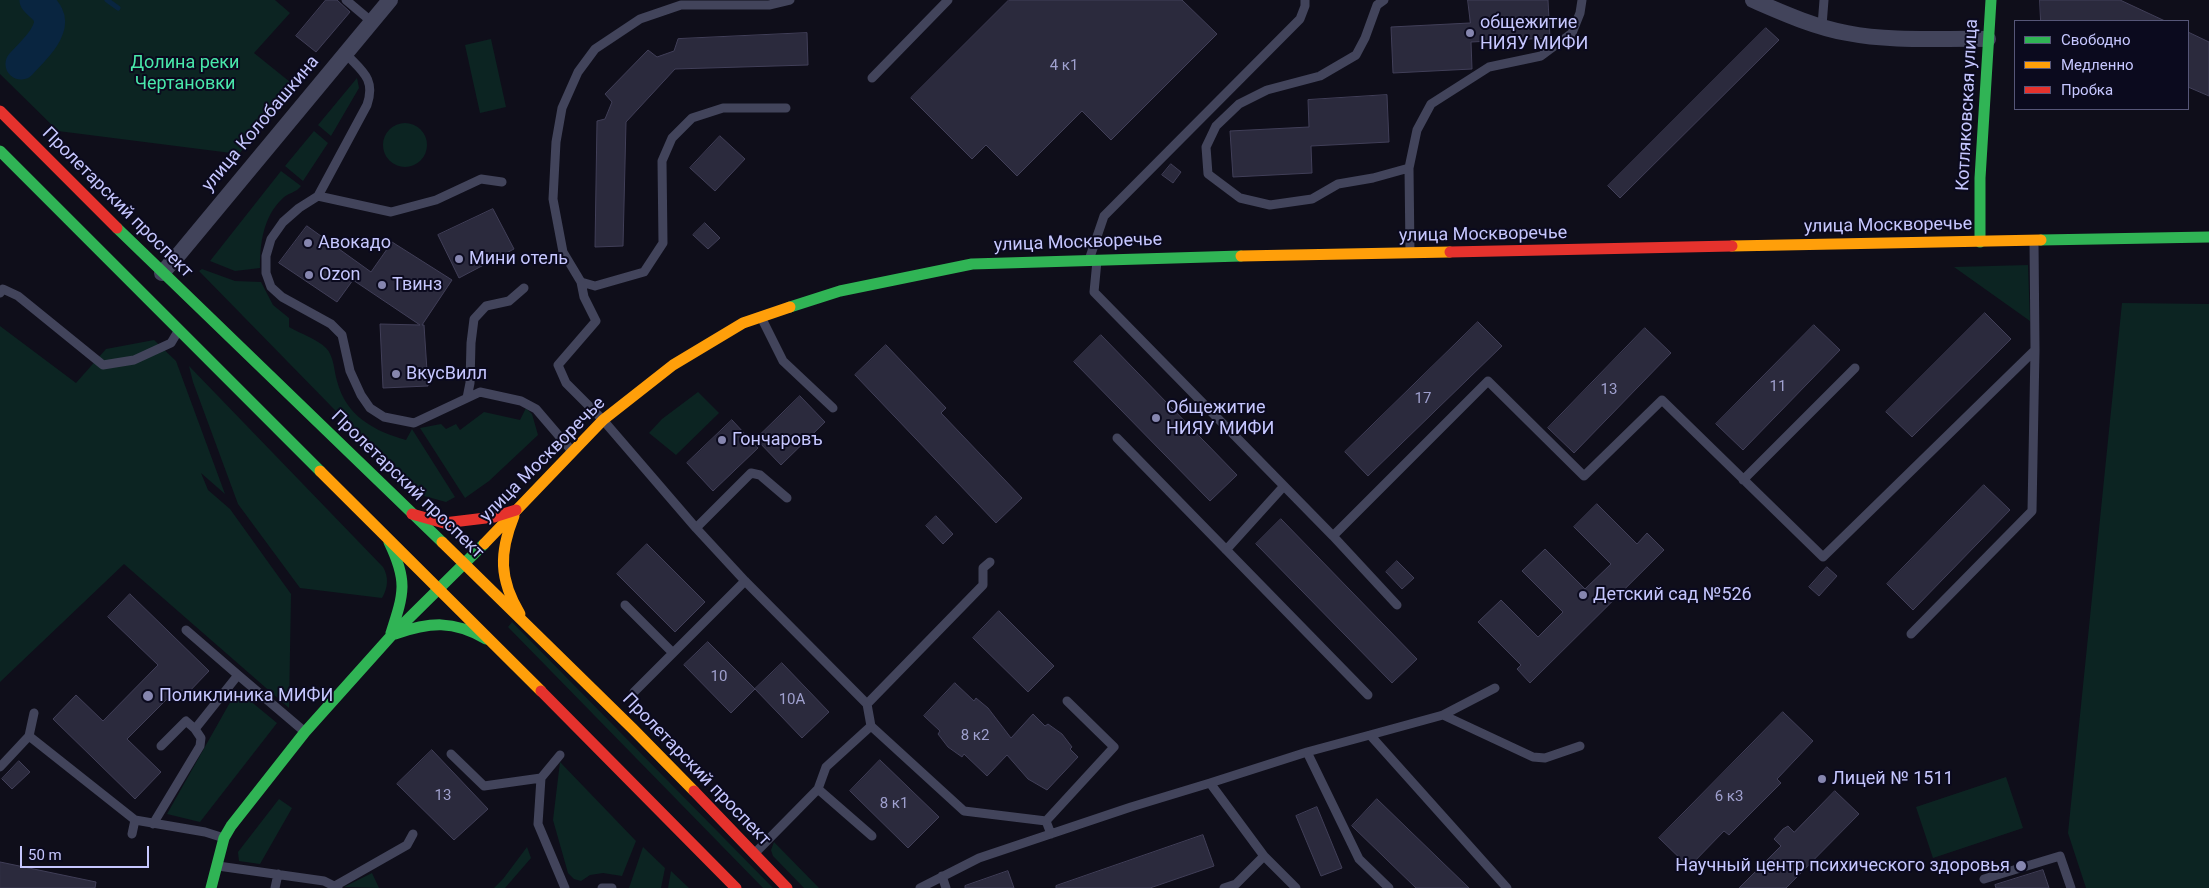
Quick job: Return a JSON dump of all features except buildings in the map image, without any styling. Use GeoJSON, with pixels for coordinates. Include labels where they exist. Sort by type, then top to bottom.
{"type":"FeatureCollection","features":[{"type":"Feature","properties":{"kind":"main road","name":"Котляковская улица"},"geometry":{"type":"LineString","coordinates":[[1980,242],[1980,178],[1991,0]]}},
{"type":"Feature","properties":{"kind":"main road","name":"Пролетарский проспект"},"geometry":{"type":"LineString","coordinates":[[0,111],[162,273],[524,621],[633,729],[787,888]]}},
{"type":"Feature","properties":{"kind":"main road"},"geometry":{"type":"LineString","coordinates":[[0,151],[387,538],[498,646],[735,888]]}},
{"type":"Feature","properties":{"kind":"main road","name":"улица Москворечье"},"geometry":{"type":"LineString","coordinates":[[211,888],[224,838],[247,804],[305,732],[391,636],[464,564],[603,420],[673,366],[743,323],[840,291],[939,270],[984,263],[1093,259],[1410,254],[2209,236]]}},
{"type":"Feature","properties":{"kind":"main road"},"geometry":{"type":"LineString","coordinates":[[412,514],[444,523],[494,517],[516,510]]}},
{"type":"Feature","properties":{"kind":"main road"},"geometry":{"type":"LineString","coordinates":[[516,510],[505,535],[502,574],[509,599],[524,621]]}},
{"type":"Feature","properties":{"kind":"main road"},"geometry":{"type":"LineString","coordinates":[[387,538],[401,565],[404,590],[391,636]]}},
{"type":"Feature","properties":{"kind":"main road"},"geometry":{"type":"LineString","coordinates":[[391,636],[418,626],[441,622],[472,629],[498,646]]}},
{"type":"Feature","properties":{"kind":"street","name":"улица Колобашкина"},"geometry":{"type":"LineString","coordinates":[[162,273],[390,0]]}},
{"type":"Feature","properties":{"kind":"street"},"geometry":{"type":"LineString","coordinates":[[1753,0],[1792,17],[1846,33],[1888,37],[1988,39]]}},
{"type":"Feature","properties":{"kind":"lane"},"geometry":{"type":"LineString","coordinates":[[346,0],[372,22]]}},
{"type":"Feature","properties":{"kind":"lane"},"geometry":{"type":"LineString","coordinates":[[790,0],[769,5],[681,5],[640,19],[595,49],[578,72],[562,108],[556,142],[553,199],[563,252],[581,282],[584,297],[596,321],[558,365],[566,383],[603,420],[744,581],[867,704],[871,726],[964,810],[1046,821]]}},
{"type":"Feature","properties":{"kind":"lane"},"geometry":{"type":"LineString","coordinates":[[872,78],[948,0]]}},
{"type":"Feature","properties":{"kind":"lane"},"geometry":{"type":"LineString","coordinates":[[1305,0],[1306,6],[1300,19],[1104,216],[1093,259],[1094,292],[1398,605]]}},
{"type":"Feature","properties":{"kind":"lane"},"geometry":{"type":"LineString","coordinates":[[1384,0],[1377,5],[1356,55],[1320,76],[1267,90],[1238,104],[1216,126],[1206,147],[1208,174],[1240,198],[1270,205],[1312,199],[1338,184],[1373,178],[1409,168]]}},
{"type":"Feature","properties":{"kind":"lane"},"geometry":{"type":"LineString","coordinates":[[1410,254],[1409,168],[1417,130],[1431,104],[1489,67],[1542,56],[1572,33],[1580,13],[1582,0]]}},
{"type":"Feature","properties":{"kind":"lane"},"geometry":{"type":"LineString","coordinates":[[1822,26],[1824,0]]}},
{"type":"Feature","properties":{"kind":"lane"},"geometry":{"type":"LineString","coordinates":[[346,54],[369,79],[372,92],[318,196],[282,222],[271,240],[266,256],[266,273],[271,287],[282,297],[331,324],[342,334],[350,371],[361,395],[370,408],[384,417],[414,423],[480,392],[521,401],[536,409],[572,451]]}},
{"type":"Feature","properties":{"kind":"lane"},"geometry":{"type":"LineString","coordinates":[[581,282],[595,286],[644,272],[663,243],[662,161],[672,138],[692,118],[724,108],[786,108]]}},
{"type":"Feature","properties":{"kind":"lane"},"geometry":{"type":"LineString","coordinates":[[318,196],[391,212],[436,200],[481,179],[502,182]]}},
{"type":"Feature","properties":{"kind":"lane"},"geometry":{"type":"LineString","coordinates":[[1911,634],[2032,511],[2035,350],[2034,240]]}},
{"type":"Feature","properties":{"kind":"lane"},"geometry":{"type":"LineString","coordinates":[[467,398],[474,319],[486,306],[509,301],[524,288]]}},
{"type":"Feature","properties":{"kind":"lane"},"geometry":{"type":"LineString","coordinates":[[0,292],[3,289],[18,296],[103,365],[134,360],[171,343],[179,331]]}},
{"type":"Feature","properties":{"kind":"lane"},"geometry":{"type":"LineString","coordinates":[[761,317],[783,361],[834,408]]}},
{"type":"Feature","properties":{"kind":"lane"},"geometry":{"type":"LineString","coordinates":[[1333,536],[1488,381],[1584,476],[1662,400],[1823,558],[2035,350]]}},
{"type":"Feature","properties":{"kind":"lane"},"geometry":{"type":"LineString","coordinates":[[1743,480],[1855,368]]}},
{"type":"Feature","properties":{"kind":"lane"},"geometry":{"type":"LineString","coordinates":[[1117,438],[1368,695]]}},
{"type":"Feature","properties":{"kind":"lane"},"geometry":{"type":"LineString","coordinates":[[696,528],[751,473],[760,475],[787,498]]}},
{"type":"Feature","properties":{"kind":"lane"},"geometry":{"type":"LineString","coordinates":[[1226,550],[1284,486]]}},
{"type":"Feature","properties":{"kind":"lane"},"geometry":{"type":"LineString","coordinates":[[867,704],[983,585],[983,568],[990,562]]}},
{"type":"Feature","properties":{"kind":"lane"},"geometry":{"type":"LineString","coordinates":[[634,692],[744,581]]}},
{"type":"Feature","properties":{"kind":"lane"},"geometry":{"type":"LineString","coordinates":[[625,605],[673,653]]}},
{"type":"Feature","properties":{"kind":"lane"},"geometry":{"type":"LineString","coordinates":[[186,630],[305,732]]}},
{"type":"Feature","properties":{"kind":"lane"},"geometry":{"type":"LineString","coordinates":[[195,729],[238,675]]}},
{"type":"Feature","properties":{"kind":"lane"},"geometry":{"type":"LineString","coordinates":[[920,888],[979,858],[1131,806],[1308,752],[1443,715],[1496,688]]}},
{"type":"Feature","properties":{"kind":"lane"},"geometry":{"type":"LineString","coordinates":[[1046,821],[1114,747],[1067,701]]}},
{"type":"Feature","properties":{"kind":"lane"},"geometry":{"type":"LineString","coordinates":[[0,767],[30,736],[34,713]]}},
{"type":"Feature","properties":{"kind":"lane"},"geometry":{"type":"LineString","coordinates":[[1443,715],[1533,757],[1545,758],[1580,746]]}},
{"type":"Feature","properties":{"kind":"lane"},"geometry":{"type":"LineString","coordinates":[[152,824],[200,746],[201,738],[186,720],[161,746]]}},
{"type":"Feature","properties":{"kind":"lane"},"geometry":{"type":"LineString","coordinates":[[753,855],[818,789],[826,767],[871,726]]}},
{"type":"Feature","properties":{"kind":"lane"},"geometry":{"type":"LineString","coordinates":[[1370,735],[1507,888]]}},
{"type":"Feature","properties":{"kind":"lane"},"geometry":{"type":"LineString","coordinates":[[30,736],[135,820],[204,832],[224,838]]}},
{"type":"Feature","properties":{"kind":"lane"},"geometry":{"type":"LineString","coordinates":[[1308,752],[1359,859],[1389,888]]}},
{"type":"Feature","properties":{"kind":"lane"},"geometry":{"type":"LineString","coordinates":[[451,754],[484,786],[541,778]]}},
{"type":"Feature","properties":{"kind":"lane"},"geometry":{"type":"LineString","coordinates":[[560,755],[541,778],[538,824],[565,888]]}},
{"type":"Feature","properties":{"kind":"lane"},"geometry":{"type":"LineString","coordinates":[[1210,783],[1264,856],[1296,888]]}},
{"type":"Feature","properties":{"kind":"lane"},"geometry":{"type":"LineString","coordinates":[[818,789],[872,836]]}},
{"type":"Feature","properties":{"kind":"lane"},"geometry":{"type":"LineString","coordinates":[[132,834],[135,820]]}},
{"type":"Feature","properties":{"kind":"lane"},"geometry":{"type":"LineString","coordinates":[[1046,821],[1051,834]]}},
{"type":"Feature","properties":{"kind":"lane"},"geometry":{"type":"LineString","coordinates":[[216,866],[324,881],[336,887],[407,845],[413,834]]}},
{"type":"Feature","properties":{"kind":"lane"},"geometry":{"type":"LineString","coordinates":[[1224,888],[1236,884],[1264,856]]}},
{"type":"Feature","properties":{"kind":"lane"},"geometry":{"type":"LineString","coordinates":[[1984,879],[2060,856],[2071,888]]}},
{"type":"Feature","properties":{"kind":"lane"},"geometry":{"type":"LineString","coordinates":[[276,888],[278,874]]}},
{"type":"Feature","properties":{"kind":"lane"},"geometry":{"type":"LineString","coordinates":[[942,876],[946,888]]}},
{"type":"Feature","properties":{"kind":"lane"},"geometry":{"type":"LineString","coordinates":[[602,888],[612,888]]}},
{"type":"Feature","properties":{"kind":"green space","name":"Долина реки Чертановки"},"geometry":{"type":"Polygon","coordinates":[[[0,0],[275,0],[290,13],[254,53],[295,86],[239,154],[58,131],[0,74],[0,0]]]}},
{"type":"Feature","properties":{"kind":"green space"},"geometry":{"type":"Polygon","coordinates":[[[491,39],[506,107],[480,113],[465,45],[491,39]]]}},
{"type":"Feature","properties":{"kind":"green space"},"geometry":{"type":"Polygon","coordinates":[[[357,78],[359,88],[331,136],[318,125],[357,78]]]}},
{"type":"Feature","properties":{"kind":"green space"},"geometry":{"type":"Polygon","coordinates":[[[409,123],[421,129],[426,136],[426,154],[421,161],[414,166],[401,167],[393,164],[386,157],[383,141],[386,133],[393,126],[409,123]]]}},
{"type":"Feature","properties":{"kind":"green space"},"geometry":{"type":"Polygon","coordinates":[[[314,131],[328,143],[303,181],[285,166],[314,131]]]}},
{"type":"Feature","properties":{"kind":"green space"},"geometry":{"type":"Polygon","coordinates":[[[281,171],[301,186],[284,197],[276,206],[267,222],[262,240],[260,268],[235,271],[210,261],[281,171]]]}},
{"type":"Feature","properties":{"kind":"green space"},"geometry":{"type":"Polygon","coordinates":[[[2028,265],[2030,321],[1954,267],[2028,265]]]}},
{"type":"Feature","properties":{"kind":"green space"},"geometry":{"type":"Polygon","coordinates":[[[202,269],[235,281],[261,282],[273,305],[289,318],[289,327],[318,342],[329,351],[341,393],[354,413],[372,427],[406,440],[412,429],[455,497],[446,502],[417,494],[199,271],[202,269]]]}},
{"type":"Feature","properties":{"kind":"green space"},"geometry":{"type":"Polygon","coordinates":[[[2122,303],[2209,304],[2209,888],[2086,888],[2068,833],[2122,303]]]}},
{"type":"Feature","properties":{"kind":"green space"},"geometry":{"type":"Polygon","coordinates":[[[0,326],[76,383],[106,349],[154,340],[176,361],[225,494],[201,473],[208,490],[230,509],[291,594],[289,708],[124,564],[0,682],[0,326]]]}},
{"type":"Feature","properties":{"kind":"green space"},"geometry":{"type":"Polygon","coordinates":[[[189,366],[383,567],[387,582],[382,598],[300,588],[238,504],[193,382],[189,366]]]}},
{"type":"Feature","properties":{"kind":"green space"},"geometry":{"type":"Polygon","coordinates":[[[698,392],[719,413],[676,455],[649,433],[662,419],[698,392]]]}},
{"type":"Feature","properties":{"kind":"green space"},"geometry":{"type":"Polygon","coordinates":[[[526,408],[532,414],[538,435],[489,481],[465,498],[420,428],[441,424],[446,429],[456,424],[460,430],[484,412],[520,420],[526,408]]]}},
{"type":"Feature","properties":{"kind":"green space"},"geometry":{"type":"Polygon","coordinates":[[[512,622],[773,888],[763,888],[508,627],[512,622]]]}},
{"type":"Feature","properties":{"kind":"green space"},"geometry":{"type":"Polygon","coordinates":[[[237,690],[277,723],[200,822],[167,814],[237,690]]]}},
{"type":"Feature","properties":{"kind":"green space"},"geometry":{"type":"Polygon","coordinates":[[[560,762],[636,841],[622,876],[603,873],[590,875],[581,881],[574,879],[568,873],[553,820],[560,762]]]}},
{"type":"Feature","properties":{"kind":"green space"},"geometry":{"type":"Polygon","coordinates":[[[2006,777],[2023,828],[1933,858],[1916,807],[2006,777]]]}},
{"type":"Feature","properties":{"kind":"green space"},"geometry":{"type":"Polygon","coordinates":[[[279,799],[292,808],[260,864],[239,861],[238,852],[279,799]]]}},
{"type":"Feature","properties":{"kind":"green space"},"geometry":{"type":"Polygon","coordinates":[[[774,842],[819,888],[804,888],[773,856],[771,850],[774,842]]]}},
{"type":"Feature","properties":{"kind":"green space"},"geometry":{"type":"Polygon","coordinates":[[[527,847],[531,858],[505,888],[494,888],[503,879],[527,847]]]}},
{"type":"Feature","properties":{"kind":"green space"},"geometry":{"type":"Polygon","coordinates":[[[643,847],[665,868],[661,888],[629,888],[643,847]]]}},
{"type":"Feature","properties":{"kind":"green space"},"geometry":{"type":"Polygon","coordinates":[[[671,871],[689,888],[668,888],[671,871]]]}},
{"type":"Feature","properties":{"kind":"green space"},"geometry":{"type":"Polygon","coordinates":[[[372,873],[379,888],[344,887],[372,873]]]}},
{"type":"Feature","properties":{"kind":"waterway"},"geometry":{"type":"LineString","coordinates":[[21,64],[36,48],[49,28],[50,21],[47,13],[35,0]]}},
{"type":"Feature","properties":{"kind":"waterway"},"geometry":{"type":"LineString","coordinates":[[38,3],[48,0]]}},
{"type":"Feature","properties":{"kind":"waterway"},"geometry":{"type":"LineString","coordinates":[[107,0],[118,8]]}},
{"type":"Feature","properties":{"kind":"traffic: fast"},"geometry":{"type":"LineString","coordinates":[[1980,242],[1980,178],[1991,0]]}},
{"type":"Feature","properties":{"kind":"traffic: fast"},"geometry":{"type":"LineString","coordinates":[[0,151],[320,471]]}},
{"type":"Feature","properties":{"kind":"traffic: fast"},"geometry":{"type":"LineString","coordinates":[[117,228],[442,542]]}},
{"type":"Feature","properties":{"kind":"traffic: fast"},"geometry":{"type":"LineString","coordinates":[[2041,240],[2209,237]]}},
{"type":"Feature","properties":{"kind":"traffic: fast"},"geometry":{"type":"LineString","coordinates":[[790,307],[840,291],[972,264],[1241,256]]}},
{"type":"Feature","properties":{"kind":"traffic: fast"},"geometry":{"type":"LineString","coordinates":[[389,542],[399,567],[402,587],[399,607],[391,633]]}},
{"type":"Feature","properties":{"kind":"traffic: fast"},"geometry":{"type":"LineString","coordinates":[[211,888],[224,838],[231,826],[305,732],[391,636],[484,544]]}},
{"type":"Feature","properties":{"kind":"traffic: fast"},"geometry":{"type":"LineString","coordinates":[[395,634],[419,627],[441,625],[463,629],[486,639]]}},
{"type":"Feature","properties":{"kind":"traffic: slow"},"geometry":{"type":"LineString","coordinates":[[1732,246],[2041,240]]}},
{"type":"Feature","properties":{"kind":"traffic: slow"},"geometry":{"type":"LineString","coordinates":[[1241,256],[1450,252]]}},
{"type":"Feature","properties":{"kind":"traffic: slow"},"geometry":{"type":"LineString","coordinates":[[484,544],[603,420],[673,365],[743,323],[790,307]]}},
{"type":"Feature","properties":{"kind":"traffic: slow"},"geometry":{"type":"LineString","coordinates":[[320,471],[541,691]]}},
{"type":"Feature","properties":{"kind":"traffic: slow"},"geometry":{"type":"LineString","coordinates":[[514,516],[506,542],[503,566],[508,589],[520,614]]}},
{"type":"Feature","properties":{"kind":"traffic: slow"},"geometry":{"type":"LineString","coordinates":[[442,542],[694,791]]}},
{"type":"Feature","properties":{"kind":"traffic: jam"},"geometry":{"type":"LineString","coordinates":[[0,111],[117,228]]}},
{"type":"Feature","properties":{"kind":"traffic: jam"},"geometry":{"type":"LineString","coordinates":[[1450,252],[1732,246]]}},
{"type":"Feature","properties":{"kind":"traffic: jam"},"geometry":{"type":"LineString","coordinates":[[412,514],[444,523],[494,517],[516,510]]}},
{"type":"Feature","properties":{"kind":"traffic: jam"},"geometry":{"type":"LineString","coordinates":[[541,691],[736,888]]}},
{"type":"Feature","properties":{"kind":"traffic: jam"},"geometry":{"type":"LineString","coordinates":[[694,791],[787,888]]}},
{"type":"Feature","properties":{"kind":"place","name":"общежитие НИЯУ МИФИ"},"geometry":{"type":"Point","coordinates":[1470,33]}},
{"type":"Feature","properties":{"kind":"place","name":"Авокадо"},"geometry":{"type":"Point","coordinates":[308,243]}},
{"type":"Feature","properties":{"kind":"place","name":"Мини отель"},"geometry":{"type":"Point","coordinates":[459,259]}},
{"type":"Feature","properties":{"kind":"place","name":"Ozon"},"geometry":{"type":"Point","coordinates":[309,275]}},
{"type":"Feature","properties":{"kind":"place","name":"Твинз"},"geometry":{"type":"Point","coordinates":[382,285]}},
{"type":"Feature","properties":{"kind":"place","name":"ВкусВилл"},"geometry":{"type":"Point","coordinates":[396,374]}},
{"type":"Feature","properties":{"kind":"place","name":"Общежитие НИЯУ МИФИ"},"geometry":{"type":"Point","coordinates":[1156,418]}},
{"type":"Feature","properties":{"kind":"place","name":"Гончаровъ"},"geometry":{"type":"Point","coordinates":[722,440]}},
{"type":"Feature","properties":{"kind":"place","name":"Детский сад №526"},"geometry":{"type":"Point","coordinates":[1583,595]}},
{"type":"Feature","properties":{"kind":"place","name":"Поликлиника МИФИ"},"geometry":{"type":"Point","coordinates":[148,696]}},
{"type":"Feature","properties":{"kind":"place","name":"Лицей № 1511"},"geometry":{"type":"Point","coordinates":[1822,779]}},
{"type":"Feature","properties":{"kind":"place","name":"Научный центр психического здоровья"},"geometry":{"type":"Point","coordinates":[2021,866]}}]}
